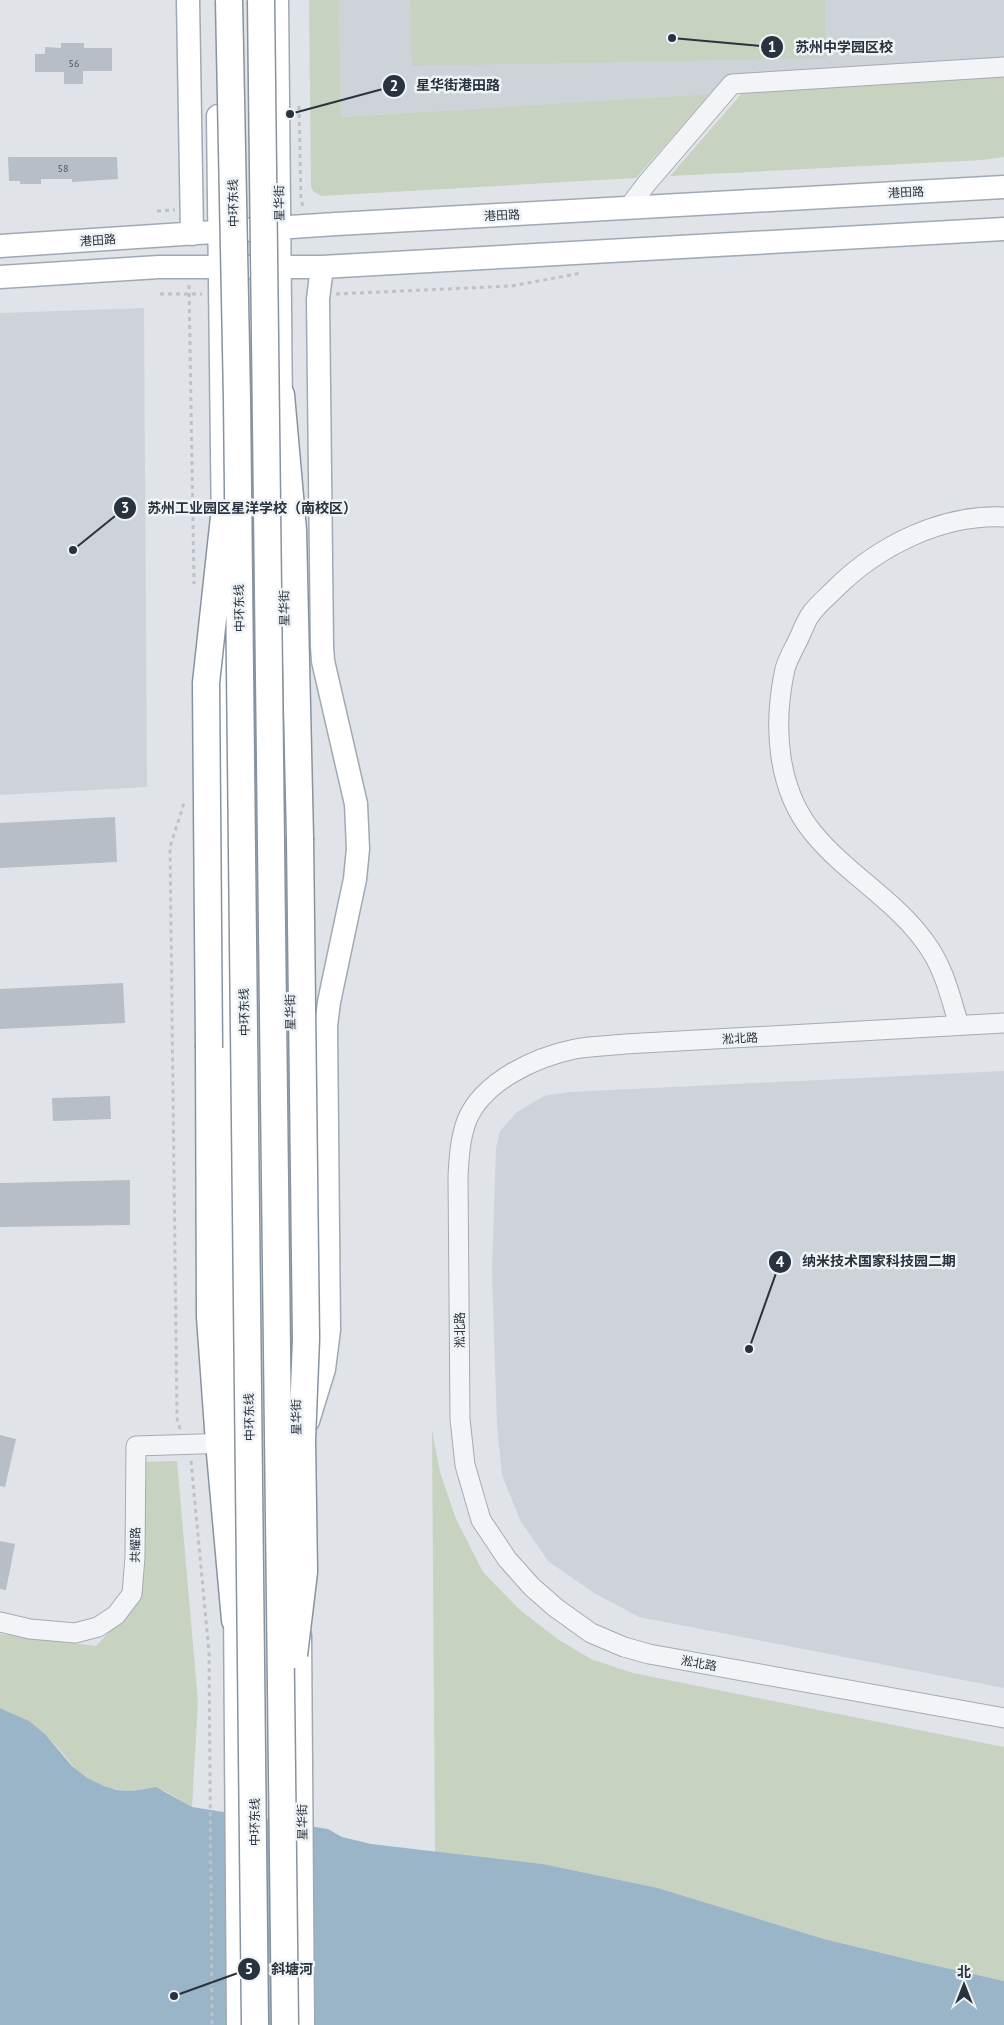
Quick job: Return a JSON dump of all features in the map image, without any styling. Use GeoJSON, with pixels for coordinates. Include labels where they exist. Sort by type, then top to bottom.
{"type":"FeatureCollection","features":[{"type":"Feature","properties":{"kind":"highway","name":"中环东线"},"geometry":{"type":"LineString","coordinates":[[229,0],[236,399],[255,2025]]}},
{"type":"Feature","properties":{"kind":"highway"},"geometry":{"type":"LineString","coordinates":[[261,0],[285,2025]]}},
{"type":"Feature","properties":{"kind":"highway"},"geometry":{"type":"LineString","coordinates":[[281,395],[293,530],[300,838],[306,1340],[302,1440],[304,1572],[282,1756]]}},
{"type":"Feature","properties":{"kind":"highway"},"geometry":{"type":"LineString","coordinates":[[235,1620],[226,1442],[210,1317],[206,683],[236,399]]}},
{"type":"Feature","properties":{"kind":"main road"},"geometry":{"type":"LineString","coordinates":[[188,0],[192,234]]}},
{"type":"Feature","properties":{"kind":"main road"},"geometry":{"type":"LineString","coordinates":[[217,0],[221,267],[226,1442]]}},
{"type":"Feature","properties":{"kind":"main road","name":"星华街"},"geometry":{"type":"LineString","coordinates":[[277,0],[302,1818],[303,2025]]}},
{"type":"Feature","properties":{"kind":"main road","name":"港田路"},"geometry":{"type":"LineString","coordinates":[[0,246],[1004,187]]}},
{"type":"Feature","properties":{"kind":"main road"},"geometry":{"type":"LineString","coordinates":[[0,277],[159,267],[322,267],[1004,229]]}},
{"type":"Feature","properties":{"kind":"main road"},"geometry":{"type":"LineString","coordinates":[[297,1458],[328,1350],[326,1026],[329,1002],[355,878],[358,850],[356,804],[323,661],[322,646],[319,294],[322,267]]}},
{"type":"Feature","properties":{"kind":"main road"},"geometry":{"type":"LineString","coordinates":[[235,1620],[238,1818],[238,2025]]}},
{"type":"Feature","properties":{"kind":"street"},"geometry":{"type":"LineString","coordinates":[[628,208],[647,183],[732,84],[1004,67]]}},
{"type":"Feature","properties":{"kind":"street"},"geometry":{"type":"LineString","coordinates":[[959,1025],[941,967],[925,941],[902,915],[813,834],[800,813],[789,790],[782,766],[777,720],[786,667],[811,614],[844,580],[882,552],[938,525],[992,516],[1004,517]]}},
{"type":"Feature","properties":{"kind":"street","name":"淞北路"},"geometry":{"type":"LineString","coordinates":[[1004,1023],[625,1044],[576,1049],[544,1058],[498,1081],[482,1098],[467,1120],[459,1151],[460,1420],[465,1465],[481,1520],[507,1559],[532,1587],[556,1608],[591,1633],[624,1647],[649,1654],[1004,1718]]}},
{"type":"Feature","properties":{"kind":"street","name":"共耀路"},"geometry":{"type":"LineString","coordinates":[[0,1622],[30,1629],[75,1633],[98,1627],[116,1615],[132,1594],[135,1557],[136,1446],[226,1442]]}},
{"type":"Feature","properties":{"kind":"path"},"geometry":{"type":"LineString","coordinates":[[319,294],[512,286],[590,272]]}},
{"type":"Feature","properties":{"kind":"path"},"geometry":{"type":"LineString","coordinates":[[160,294],[221,294]]}},
{"type":"Feature","properties":{"kind":"path"},"geometry":{"type":"LineString","coordinates":[[211,1810],[212,2025]]}},
{"type":"Feature","properties":{"kind":"shaded area"},"geometry":{"type":"Polygon","coordinates":[[[339,0],[1004,0],[1004,76],[341,117],[339,0]]]}},
{"type":"Feature","properties":{"kind":"shaded area"},"geometry":{"type":"Polygon","coordinates":[[[144,308],[147,787],[0,795],[0,313],[144,308]]]}},
{"type":"Feature","properties":{"kind":"shaded area"},"geometry":{"type":"Polygon","coordinates":[[[1004,1071],[1004,1688],[639,1617],[594,1593],[548,1561],[520,1520],[502,1475],[497,1426],[492,1272],[496,1148],[500,1131],[517,1112],[544,1096],[569,1092],[1004,1071]]]}},
{"type":"Feature","properties":{"kind":"green space"},"geometry":{"type":"Polygon","coordinates":[[[309,0],[339,0],[341,117],[710,94],[636,178],[321,196],[313,191],[311,186],[309,0]]]}},
{"type":"Feature","properties":{"kind":"green space"},"geometry":{"type":"Polygon","coordinates":[[[410,0],[825,0],[826,58],[412,66],[410,0]]]}},
{"type":"Feature","properties":{"kind":"green space"},"geometry":{"type":"Polygon","coordinates":[[[1004,76],[1004,157],[982,160],[670,176],[743,92],[1004,76]]]}},
{"type":"Feature","properties":{"kind":"green space"},"geometry":{"type":"Polygon","coordinates":[[[432,1430],[440,1472],[456,1519],[483,1572],[520,1610],[559,1640],[591,1659],[633,1673],[1004,1747],[1004,1981],[824,1939],[658,1888],[543,1864],[435,1853],[432,1430]]]}},
{"type":"Feature","properties":{"kind":"green space"},"geometry":{"type":"Polygon","coordinates":[[[177,1461],[198,1702],[192,1807],[159,1789],[120,1790],[88,1779],[39,1730],[25,1720],[0,1708],[0,1634],[96,1646],[138,1601],[142,1462],[177,1461]]]}},
{"type":"Feature","properties":{"kind":"water"},"geometry":{"type":"Polygon","coordinates":[[[0,1708],[29,1721],[45,1734],[72,1766],[87,1778],[104,1786],[117,1790],[132,1791],[156,1787],[192,1807],[328,1829],[342,1837],[371,1844],[543,1864],[658,1888],[824,1939],[1004,1981],[1004,2025],[0,2025],[0,1708]]]}},
{"type":"Feature","properties":{"kind":"building"},"geometry":{"type":"Polygon","coordinates":[[[61,43],[84,43],[84,48],[112,48],[112,71],[83,71],[83,84],[64,84],[64,72],[35,72],[35,54],[45,54],[45,47],[61,48],[61,43]]]}},
{"type":"Feature","properties":{"kind":"building"},"geometry":{"type":"Polygon","coordinates":[[[8,157],[117,157],[118,179],[72,182],[72,179],[41,179],[41,184],[20,184],[20,181],[9,181],[8,157]]]}},
{"type":"Feature","properties":{"kind":"building"},"geometry":{"type":"Polygon","coordinates":[[[115,817],[117,862],[0,868],[0,823],[115,817]]]}},
{"type":"Feature","properties":{"kind":"building"},"geometry":{"type":"Polygon","coordinates":[[[123,983],[125,1023],[0,1029],[0,989],[123,983]]]}},
{"type":"Feature","properties":{"kind":"building"},"geometry":{"type":"Polygon","coordinates":[[[110,1096],[111,1119],[53,1121],[52,1098],[110,1096]]]}},
{"type":"Feature","properties":{"kind":"building"},"geometry":{"type":"Polygon","coordinates":[[[130,1180],[130,1225],[0,1227],[0,1183],[130,1180]]]}},
{"type":"Feature","properties":{"kind":"building"},"geometry":{"type":"Polygon","coordinates":[[[0,1435],[16,1439],[5,1487],[0,1486],[0,1435]]]}},
{"type":"Feature","properties":{"kind":"building"},"geometry":{"type":"Polygon","coordinates":[[[0,1541],[15,1544],[6,1590],[0,1589],[0,1541]]]}},
{"type":"Feature","properties":{"kind":"place","name":"苏州中学园区校"},"geometry":{"type":"Point","coordinates":[672,38]}},
{"type":"Feature","properties":{"kind":"place","name":"星华街港田路"},"geometry":{"type":"Point","coordinates":[290,114]}},
{"type":"Feature","properties":{"kind":"place","name":"苏州工业园区星洋学校（南校区）"},"geometry":{"type":"Point","coordinates":[73,550]}},
{"type":"Feature","properties":{"kind":"place","name":"纳米技术国家科技园二期"},"geometry":{"type":"Point","coordinates":[749,1349]}},
{"type":"Feature","properties":{"kind":"place","name":"斜塘河"},"geometry":{"type":"Point","coordinates":[174,1996]}}]}
